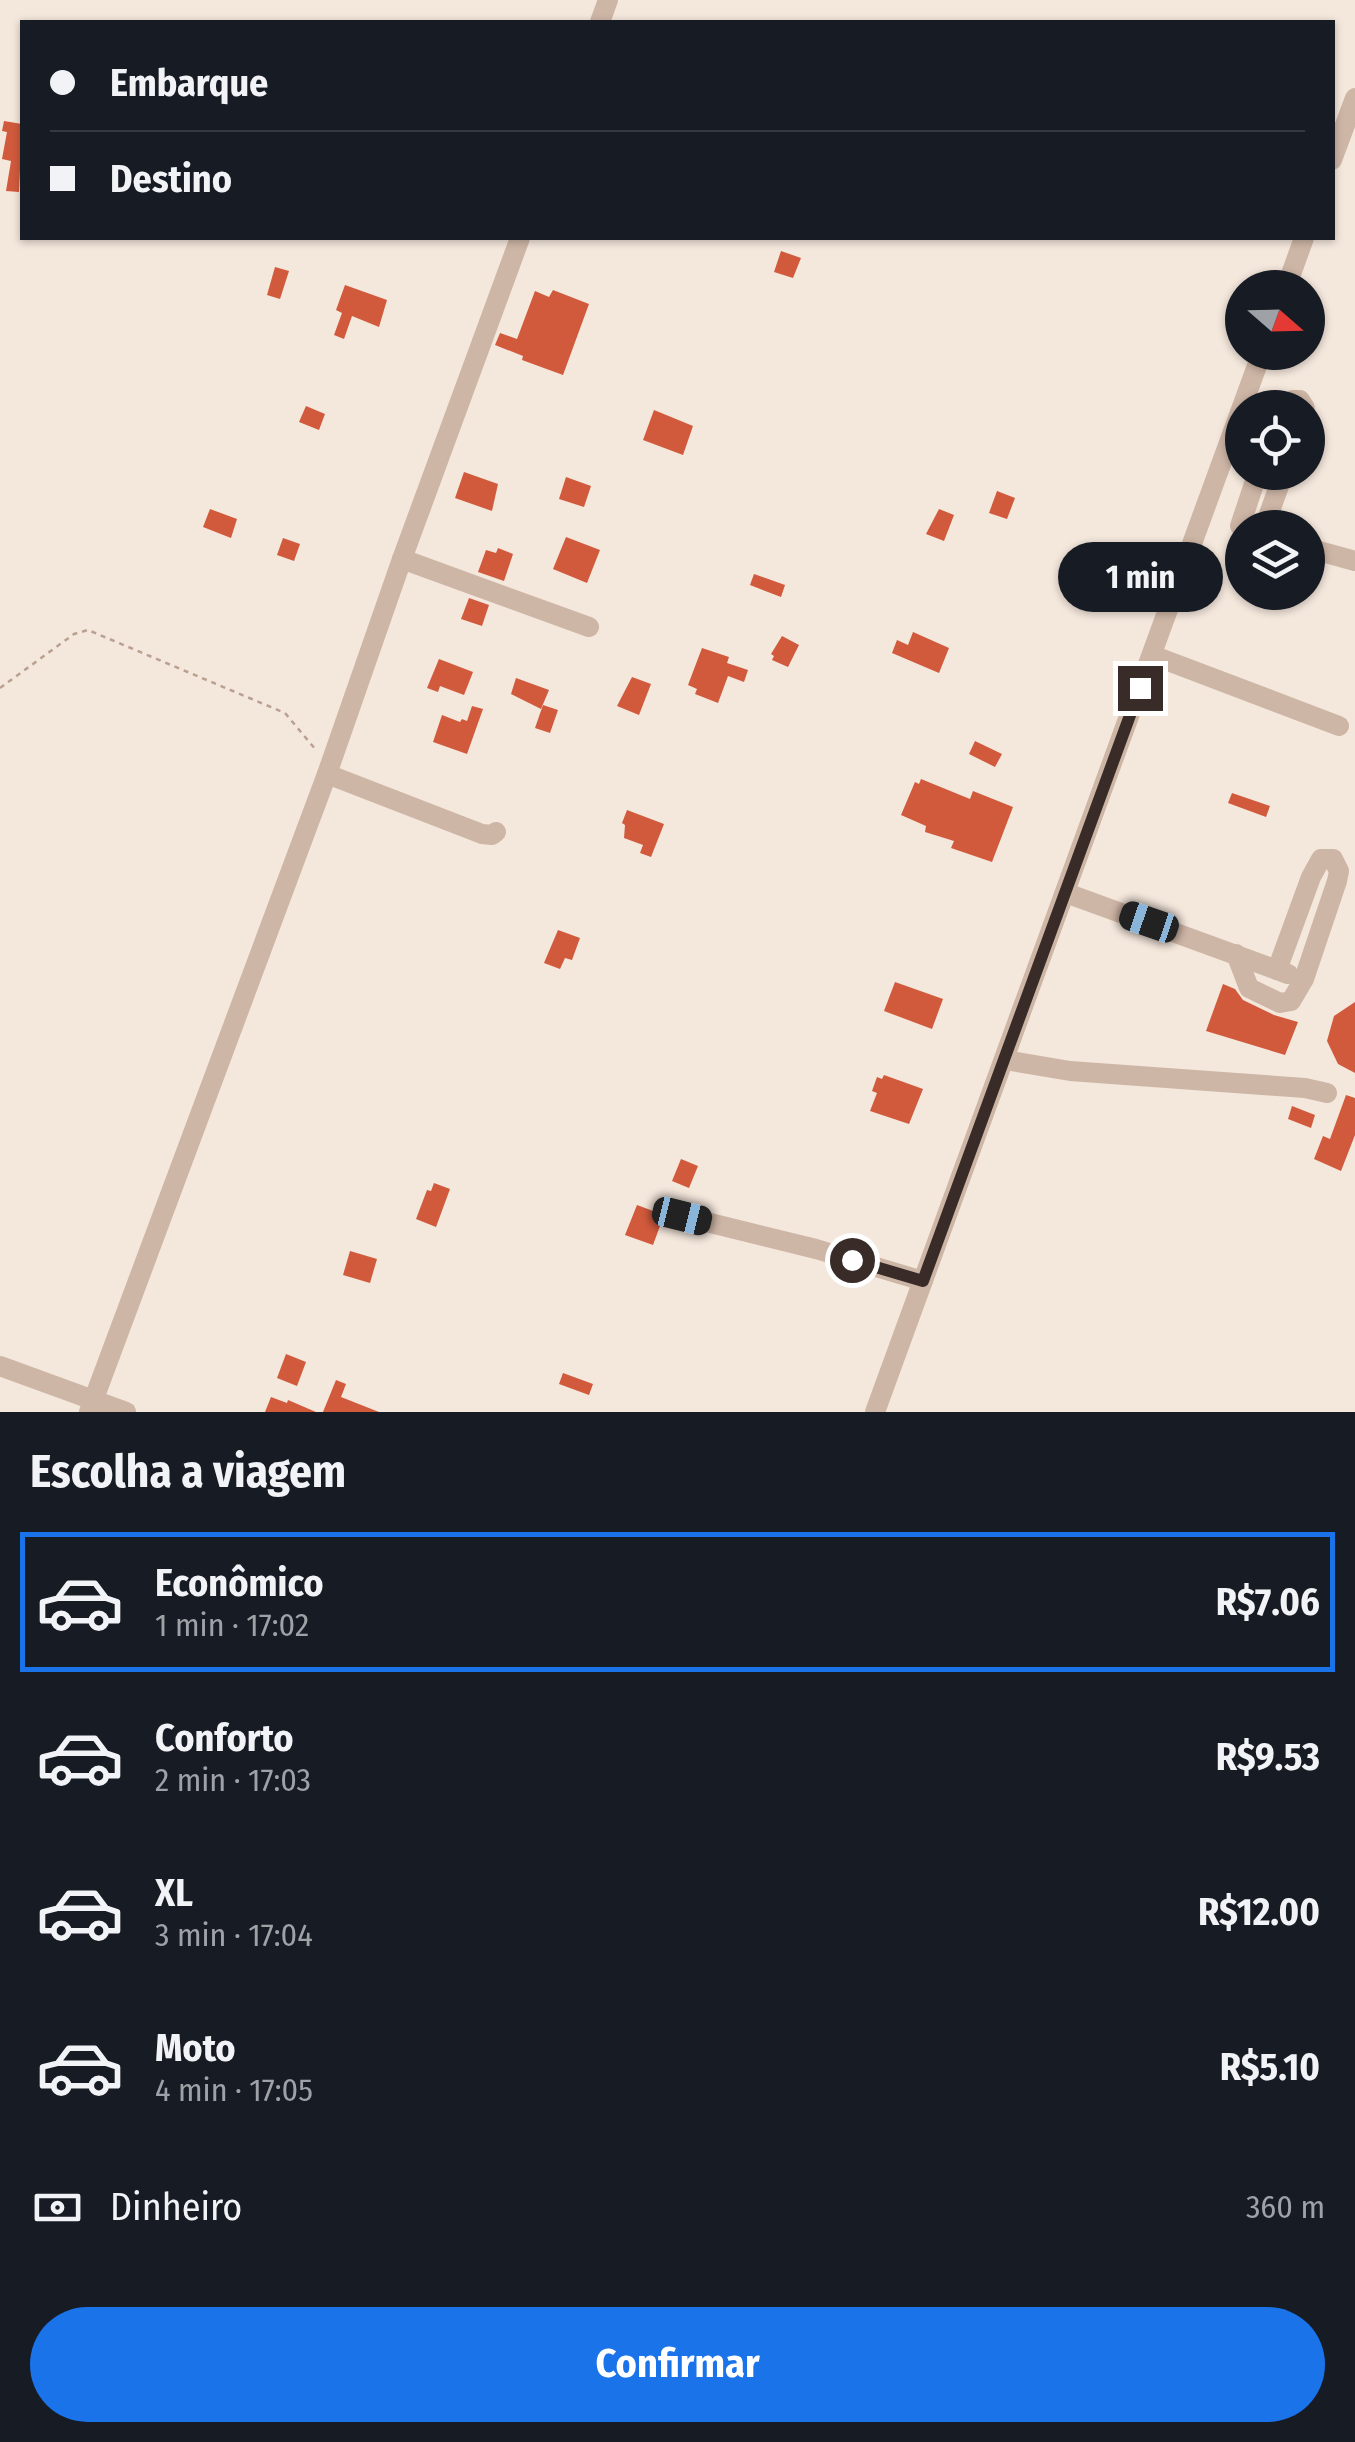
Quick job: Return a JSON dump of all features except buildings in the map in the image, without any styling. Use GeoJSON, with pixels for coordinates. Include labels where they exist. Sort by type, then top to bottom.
{"type":"FeatureCollection","features":[{"type":"Feature","properties":{"kind":"street"},"geometry":{"type":"LineString","coordinates":[[1335,152],[1355,98]]}},
{"type":"Feature","properties":{"kind":"street"},"geometry":{"type":"LineString","coordinates":[[91,1406],[327,774],[519,240]]}},
{"type":"Feature","properties":{"kind":"street"},"geometry":{"type":"LineString","coordinates":[[1292,270],[1303,240]]}},
{"type":"Feature","properties":{"kind":"street"},"geometry":{"type":"LineString","coordinates":[[875,1412],[1256,370]]}},
{"type":"Feature","properties":{"kind":"street"},"geometry":{"type":"LineString","coordinates":[[1204,514],[1225,521]]}},
{"type":"Feature","properties":{"kind":"street"},"geometry":{"type":"LineString","coordinates":[[1325,552],[1355,560]]}},
{"type":"Feature","properties":{"kind":"street"},"geometry":{"type":"LineString","coordinates":[[402,558],[589,627]]}},
{"type":"Feature","properties":{"kind":"street"},"geometry":{"type":"LineString","coordinates":[[1152,654],[1340,726]]}},
{"type":"Feature","properties":{"kind":"street"},"geometry":{"type":"LineString","coordinates":[[327,774],[482,834],[492,836],[496,832]]}},
{"type":"Feature","properties":{"kind":"street"},"geometry":{"type":"LineString","coordinates":[[1236,954],[1248,988],[1280,1003],[1291,1001],[1304,979],[1337,881],[1339,870],[1333,859],[1321,859],[1316,866],[1277,970]]}},
{"type":"Feature","properties":{"kind":"street"},"geometry":{"type":"LineString","coordinates":[[1066,893],[1304,979]]}},
{"type":"Feature","properties":{"kind":"street"},"geometry":{"type":"LineString","coordinates":[[1005,1060],[1070,1071],[1305,1088],[1327,1094]]}},
{"type":"Feature","properties":{"kind":"street"},"geometry":{"type":"LineString","coordinates":[[682,1216],[923,1281]]}},
{"type":"Feature","properties":{"kind":"street"},"geometry":{"type":"LineString","coordinates":[[0,1366],[91,1406],[126,1412]]}},
{"type":"Feature","properties":{"kind":"path"},"geometry":{"type":"LineString","coordinates":[[0,688],[74,634],[88,630],[285,713],[313,742],[327,774]]}},
{"type":"Feature","properties":{"kind":"route"},"geometry":{"type":"LineString","coordinates":[[852,1260],[923,1281],[1140,688]]}}]}
